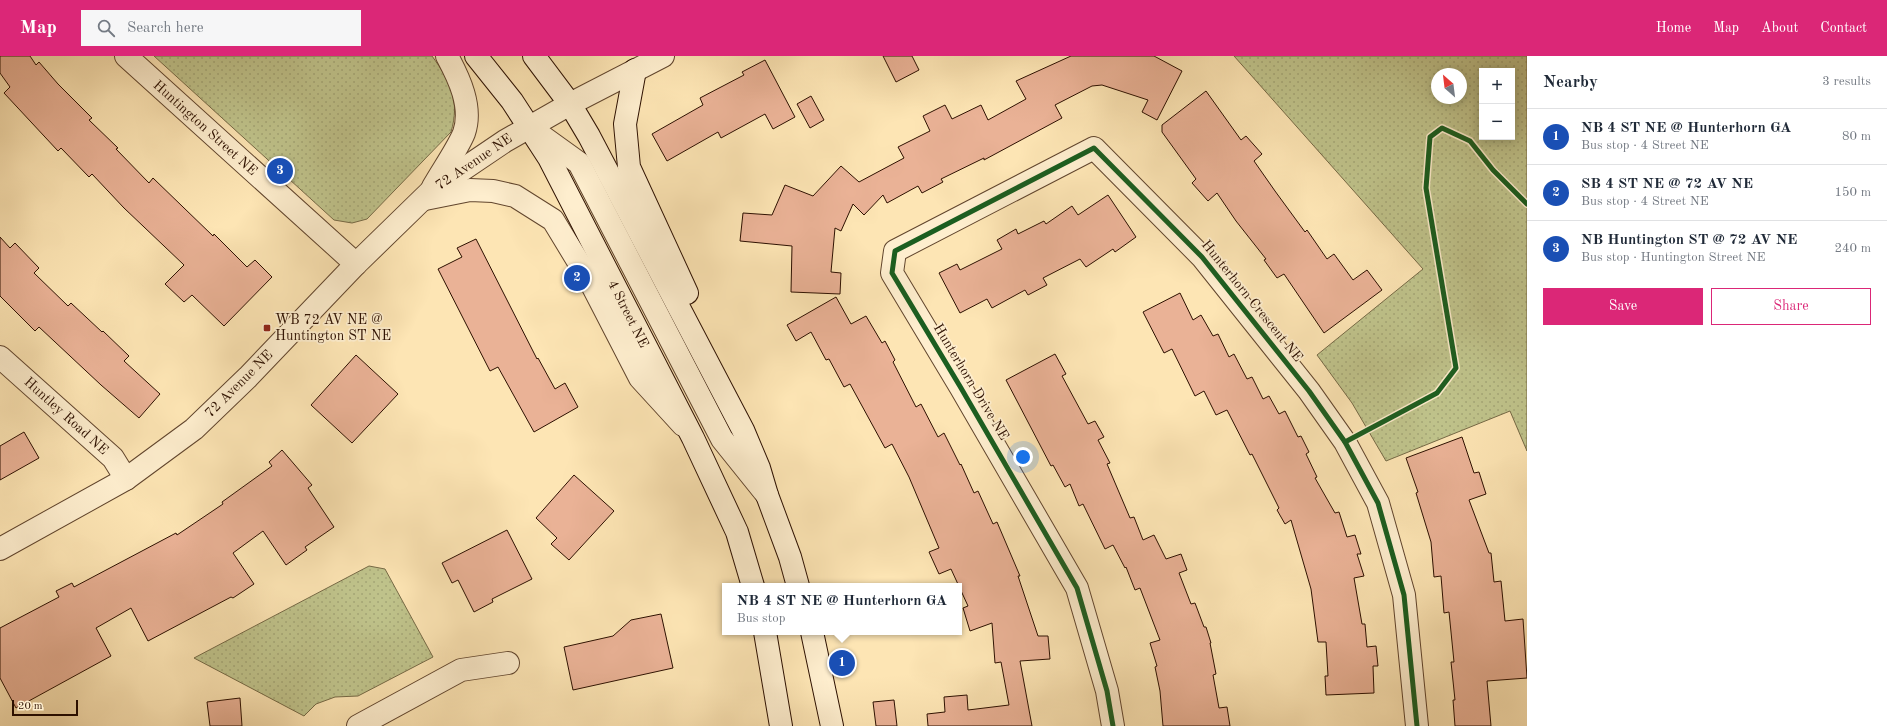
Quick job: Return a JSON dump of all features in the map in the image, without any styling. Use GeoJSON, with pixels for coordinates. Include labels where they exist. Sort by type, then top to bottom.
{"type":"FeatureCollection","features":[{"type":"Feature","properties":{"kind":"street","name":"Huntington Street NE"},"geometry":{"type":"LineString","coordinates":[[126,56],[356,264]]}},
{"type":"Feature","properties":{"kind":"street"},"geometry":{"type":"LineString","coordinates":[[427,195],[464,133],[467,115],[463,90],[447,56]]}},
{"type":"Feature","properties":{"kind":"street","name":"4 Street NE"},"geometry":{"type":"LineString","coordinates":[[476,56],[529,127],[549,158],[686,428],[736,532],[752,583]]}},
{"type":"Feature","properties":{"kind":"street"},"geometry":{"type":"LineString","coordinates":[[534,56],[570,104],[588,136],[737,419],[759,468],[767,495],[790,557],[797,583]]}},
{"type":"Feature","properties":{"kind":"street","name":"72 Avenue NE"},"geometry":{"type":"LineString","coordinates":[[0,549],[126,479],[194,429],[248,377],[356,264],[427,195],[504,141],[570,104],[663,56]]}},
{"type":"Feature","properties":{"kind":"street"},"geometry":{"type":"LineString","coordinates":[[635,70],[624,124],[629,167],[719,363],[737,419]]}},
{"type":"Feature","properties":{"kind":"street"},"geometry":{"type":"LineString","coordinates":[[529,127],[579,163],[722,439],[767,495]]}},
{"type":"Feature","properties":{"kind":"street","name":"Hunterhorn Crescent NE"},"geometry":{"type":"LineString","coordinates":[[892,273],[895,251],[1094,148],[1202,257],[1310,390],[1345,442],[1378,503],[1404,595],[1417,726]]}},
{"type":"Feature","properties":{"kind":"street"},"geometry":{"type":"LineString","coordinates":[[427,195],[470,190],[493,190],[515,196],[553,220],[590,281],[640,378],[686,428]]}},
{"type":"Feature","properties":{"kind":"street","name":"Hunterhorn Drive NE"},"geometry":{"type":"LineString","coordinates":[[892,273],[961,388],[1077,588],[1107,691],[1113,726]]}},
{"type":"Feature","properties":{"kind":"street","name":"Huntley Road NE"},"geometry":{"type":"LineString","coordinates":[[0,357],[112,458],[126,479]]}},
{"type":"Feature","properties":{"kind":"street"},"geometry":{"type":"LineString","coordinates":[[766,635],[781,726]]}},
{"type":"Feature","properties":{"kind":"street"},"geometry":{"type":"LineString","coordinates":[[813,635],[832,726]]}},
{"type":"Feature","properties":{"kind":"street"},"geometry":{"type":"LineString","coordinates":[[358,726],[461,670],[508,663]]}},
{"type":"Feature","properties":{"kind":"green space"},"geometry":{"type":"Polygon","coordinates":[[[154,56],[432,56],[449,83],[454,101],[454,121],[451,132],[367,219],[352,223],[334,220],[154,56]]]}},
{"type":"Feature","properties":{"kind":"green space"},"geometry":{"type":"Polygon","coordinates":[[[1234,56],[1527,56],[1527,451],[1510,411],[1386,461],[1352,403],[1317,355],[1423,269],[1234,56]]]}},
{"type":"Feature","properties":{"kind":"green space"},"geometry":{"type":"Polygon","coordinates":[[[369,566],[385,569],[433,657],[358,696],[335,697],[316,704],[304,716],[194,658],[369,566]]]}},
{"type":"Feature","properties":{"kind":"building"},"geometry":{"type":"Polygon","coordinates":[[[0,56],[30,56],[36,65],[39,62],[58,84],[92,118],[89,120],[118,148],[116,149],[149,183],[153,178],[213,236],[214,234],[247,267],[255,260],[272,277],[224,326],[192,295],[184,302],[165,284],[184,265],[124,208],[92,174],[89,177],[61,148],[58,151],[4,93],[10,87],[0,73],[0,56]]]}},
{"type":"Feature","properties":{"kind":"building"},"geometry":{"type":"Polygon","coordinates":[[[883,56],[912,56],[919,70],[896,82],[883,56]]]}},
{"type":"Feature","properties":{"kind":"building"},"geometry":{"type":"Polygon","coordinates":[[[1071,56],[1154,56],[1182,71],[1157,120],[1142,112],[1148,100],[1102,85],[1092,86],[1055,105],[1062,118],[984,160],[984,158],[941,179],[943,182],[922,193],[918,186],[887,203],[883,195],[864,215],[853,204],[841,231],[835,228],[831,272],[841,273],[840,294],[791,292],[792,246],[740,241],[743,213],[772,215],[785,185],[813,196],[841,166],[859,182],[904,158],[898,147],[930,131],[923,116],[945,105],[952,119],[981,105],[988,120],[1026,99],[1016,81],[1071,56]]]}},
{"type":"Feature","properties":{"kind":"building"},"geometry":{"type":"Polygon","coordinates":[[[765,60],[795,117],[773,129],[765,114],[721,138],[718,132],[667,161],[652,134],[703,105],[700,98],[744,75],[742,72],[765,60]]]}},
{"type":"Feature","properties":{"kind":"building"},"geometry":{"type":"Polygon","coordinates":[[[1206,91],[1241,140],[1246,136],[1262,154],[1254,161],[1305,232],[1307,230],[1327,259],[1334,254],[1353,280],[1367,270],[1382,290],[1324,333],[1284,274],[1277,278],[1264,260],[1266,259],[1236,221],[1217,193],[1208,201],[1192,183],[1196,179],[1162,132],[1162,125],[1206,91]]]}},
{"type":"Feature","properties":{"kind":"building"},"geometry":{"type":"Polygon","coordinates":[[[811,96],[824,120],[810,128],[797,104],[811,96]]]}},
{"type":"Feature","properties":{"kind":"building"},"geometry":{"type":"Polygon","coordinates":[[[1108,195],[1136,237],[1115,252],[1113,249],[1086,267],[1080,259],[1043,278],[1047,285],[1028,295],[1025,290],[992,308],[987,299],[960,313],[939,273],[957,264],[960,270],[1002,249],[997,240],[1016,229],[1018,234],[1044,221],[1046,224],[1072,206],[1078,215],[1108,195]]]}},
{"type":"Feature","properties":{"kind":"building"},"geometry":{"type":"Polygon","coordinates":[[[0,237],[10,248],[15,243],[39,268],[34,273],[68,306],[71,303],[102,332],[103,331],[129,356],[124,361],[160,394],[139,418],[39,327],[35,331],[0,296],[0,237]]]}},
{"type":"Feature","properties":{"kind":"building"},"geometry":{"type":"Polygon","coordinates":[[[476,239],[537,359],[538,358],[555,389],[565,383],[578,407],[534,432],[498,367],[490,371],[438,269],[462,257],[457,248],[476,239]]]}},
{"type":"Feature","properties":{"kind":"building"},"geometry":{"type":"Polygon","coordinates":[[[1180,293],[1193,320],[1201,315],[1213,336],[1218,334],[1229,357],[1234,354],[1247,379],[1252,377],[1263,399],[1269,396],[1279,414],[1285,411],[1298,437],[1301,436],[1309,452],[1306,454],[1317,477],[1315,478],[1335,513],[1339,512],[1347,537],[1355,535],[1361,554],[1357,554],[1364,576],[1354,578],[1362,624],[1365,624],[1367,647],[1376,646],[1378,666],[1373,666],[1374,693],[1326,695],[1325,676],[1328,676],[1326,642],[1318,642],[1311,589],[1291,520],[1285,524],[1277,510],[1279,508],[1252,454],[1250,455],[1227,410],[1216,415],[1204,391],[1195,396],[1172,349],[1164,353],[1143,312],[1180,293]]]}},
{"type":"Feature","properties":{"kind":"building"},"geometry":{"type":"Polygon","coordinates":[[[836,297],[851,324],[866,316],[882,343],[885,341],[895,360],[893,362],[916,407],[921,404],[938,437],[944,433],[960,465],[961,464],[974,493],[978,491],[993,524],[997,522],[1020,576],[1018,576],[1038,636],[1048,636],[1050,659],[1020,661],[1032,726],[928,726],[927,714],[945,712],[944,697],[967,695],[968,710],[1009,705],[1001,662],[995,663],[992,623],[970,631],[963,608],[968,606],[962,593],[962,583],[957,583],[951,569],[939,574],[929,552],[939,548],[909,477],[892,444],[885,448],[850,384],[844,387],[829,359],[826,360],[811,332],[796,341],[787,325],[836,297]]]}},
{"type":"Feature","properties":{"kind":"building"},"geometry":{"type":"Polygon","coordinates":[[[1055,354],[1066,374],[1062,376],[1088,424],[1095,421],[1104,437],[1098,440],[1110,463],[1107,464],[1130,518],[1134,517],[1143,540],[1154,535],[1166,559],[1181,554],[1187,570],[1179,573],[1191,604],[1195,603],[1204,627],[1206,627],[1211,643],[1216,674],[1213,675],[1219,708],[1227,707],[1230,726],[1163,726],[1160,691],[1155,667],[1157,666],[1150,643],[1160,640],[1140,588],[1135,590],[1126,567],[1125,568],[1113,545],[1105,549],[1083,504],[1079,506],[1070,484],[1065,487],[1053,465],[1051,466],[1006,380],[1055,354]]]}},
{"type":"Feature","properties":{"kind":"building"},"geometry":{"type":"Polygon","coordinates":[[[356,355],[398,394],[352,443],[311,405],[356,355]]]}},
{"type":"Feature","properties":{"kind":"building"},"geometry":{"type":"Polygon","coordinates":[[[24,432],[39,458],[0,480],[0,446],[24,432]]]}},
{"type":"Feature","properties":{"kind":"building"},"geometry":{"type":"Polygon","coordinates":[[[1462,437],[1474,473],[1479,472],[1486,494],[1469,500],[1489,553],[1491,553],[1494,582],[1501,581],[1505,621],[1523,619],[1527,678],[1487,681],[1491,726],[1455,726],[1453,700],[1455,700],[1451,662],[1454,662],[1449,612],[1444,613],[1441,576],[1434,577],[1431,542],[1416,493],[1418,492],[1406,458],[1462,437]]]}},
{"type":"Feature","properties":{"kind":"building"},"geometry":{"type":"Polygon","coordinates":[[[282,450],[312,485],[308,488],[334,527],[305,547],[307,550],[286,565],[263,531],[233,553],[254,584],[233,598],[231,597],[148,641],[131,608],[96,628],[111,656],[16,708],[0,678],[0,628],[59,597],[56,591],[72,583],[74,587],[176,533],[177,535],[223,504],[222,502],[272,466],[269,462],[282,450]]]}},
{"type":"Feature","properties":{"kind":"building"},"geometry":{"type":"Polygon","coordinates":[[[574,475],[614,511],[569,560],[551,544],[557,538],[536,518],[574,475]]]}},
{"type":"Feature","properties":{"kind":"building"},"geometry":{"type":"Polygon","coordinates":[[[507,530],[532,579],[492,599],[493,602],[474,612],[458,580],[452,583],[442,563],[507,530]]]}},
{"type":"Feature","properties":{"kind":"building"},"geometry":{"type":"Polygon","coordinates":[[[661,614],[673,668],[573,690],[564,647],[613,636],[631,620],[661,614]]]}},
{"type":"Feature","properties":{"kind":"building"},"geometry":{"type":"Polygon","coordinates":[[[240,698],[242,726],[210,726],[207,702],[240,698]]]}},
{"type":"Feature","properties":{"kind":"building"},"geometry":{"type":"Polygon","coordinates":[[[894,700],[897,726],[876,726],[873,702],[894,700]]]}},
{"type":"Feature","properties":{"kind":"cycle path"},"geometry":{"type":"LineString","coordinates":[[1345,442],[1437,393],[1456,368],[1426,188],[1430,137],[1442,128],[1470,141],[1493,170],[1527,204]]}},
{"type":"Feature","properties":{"kind":"cycle path"},"geometry":{"type":"LineString","coordinates":[[1113,726],[1107,691],[1077,588],[961,388],[892,273],[895,251],[1094,148],[1202,257],[1309,391],[1345,442],[1378,503],[1404,595],[1417,726]]}},
{"type":"Feature","properties":{"kind":"place","name":"NB Huntington ST @ 72 AV NE"},"geometry":{"type":"Point","coordinates":[280,171]}},
{"type":"Feature","properties":{"kind":"place","name":"SB 4 ST NE @ 72 AV NE"},"geometry":{"type":"Point","coordinates":[577,278]}},
{"type":"Feature","properties":{"kind":"place","name":"WB 72 AV NE @ Huntington ST NE"},"geometry":{"type":"Point","coordinates":[267,328]}},
{"type":"Feature","properties":{"kind":"place","name":"NB 4 ST NE @ Hunterhorn GA"},"geometry":{"type":"Point","coordinates":[842,663]}}]}
